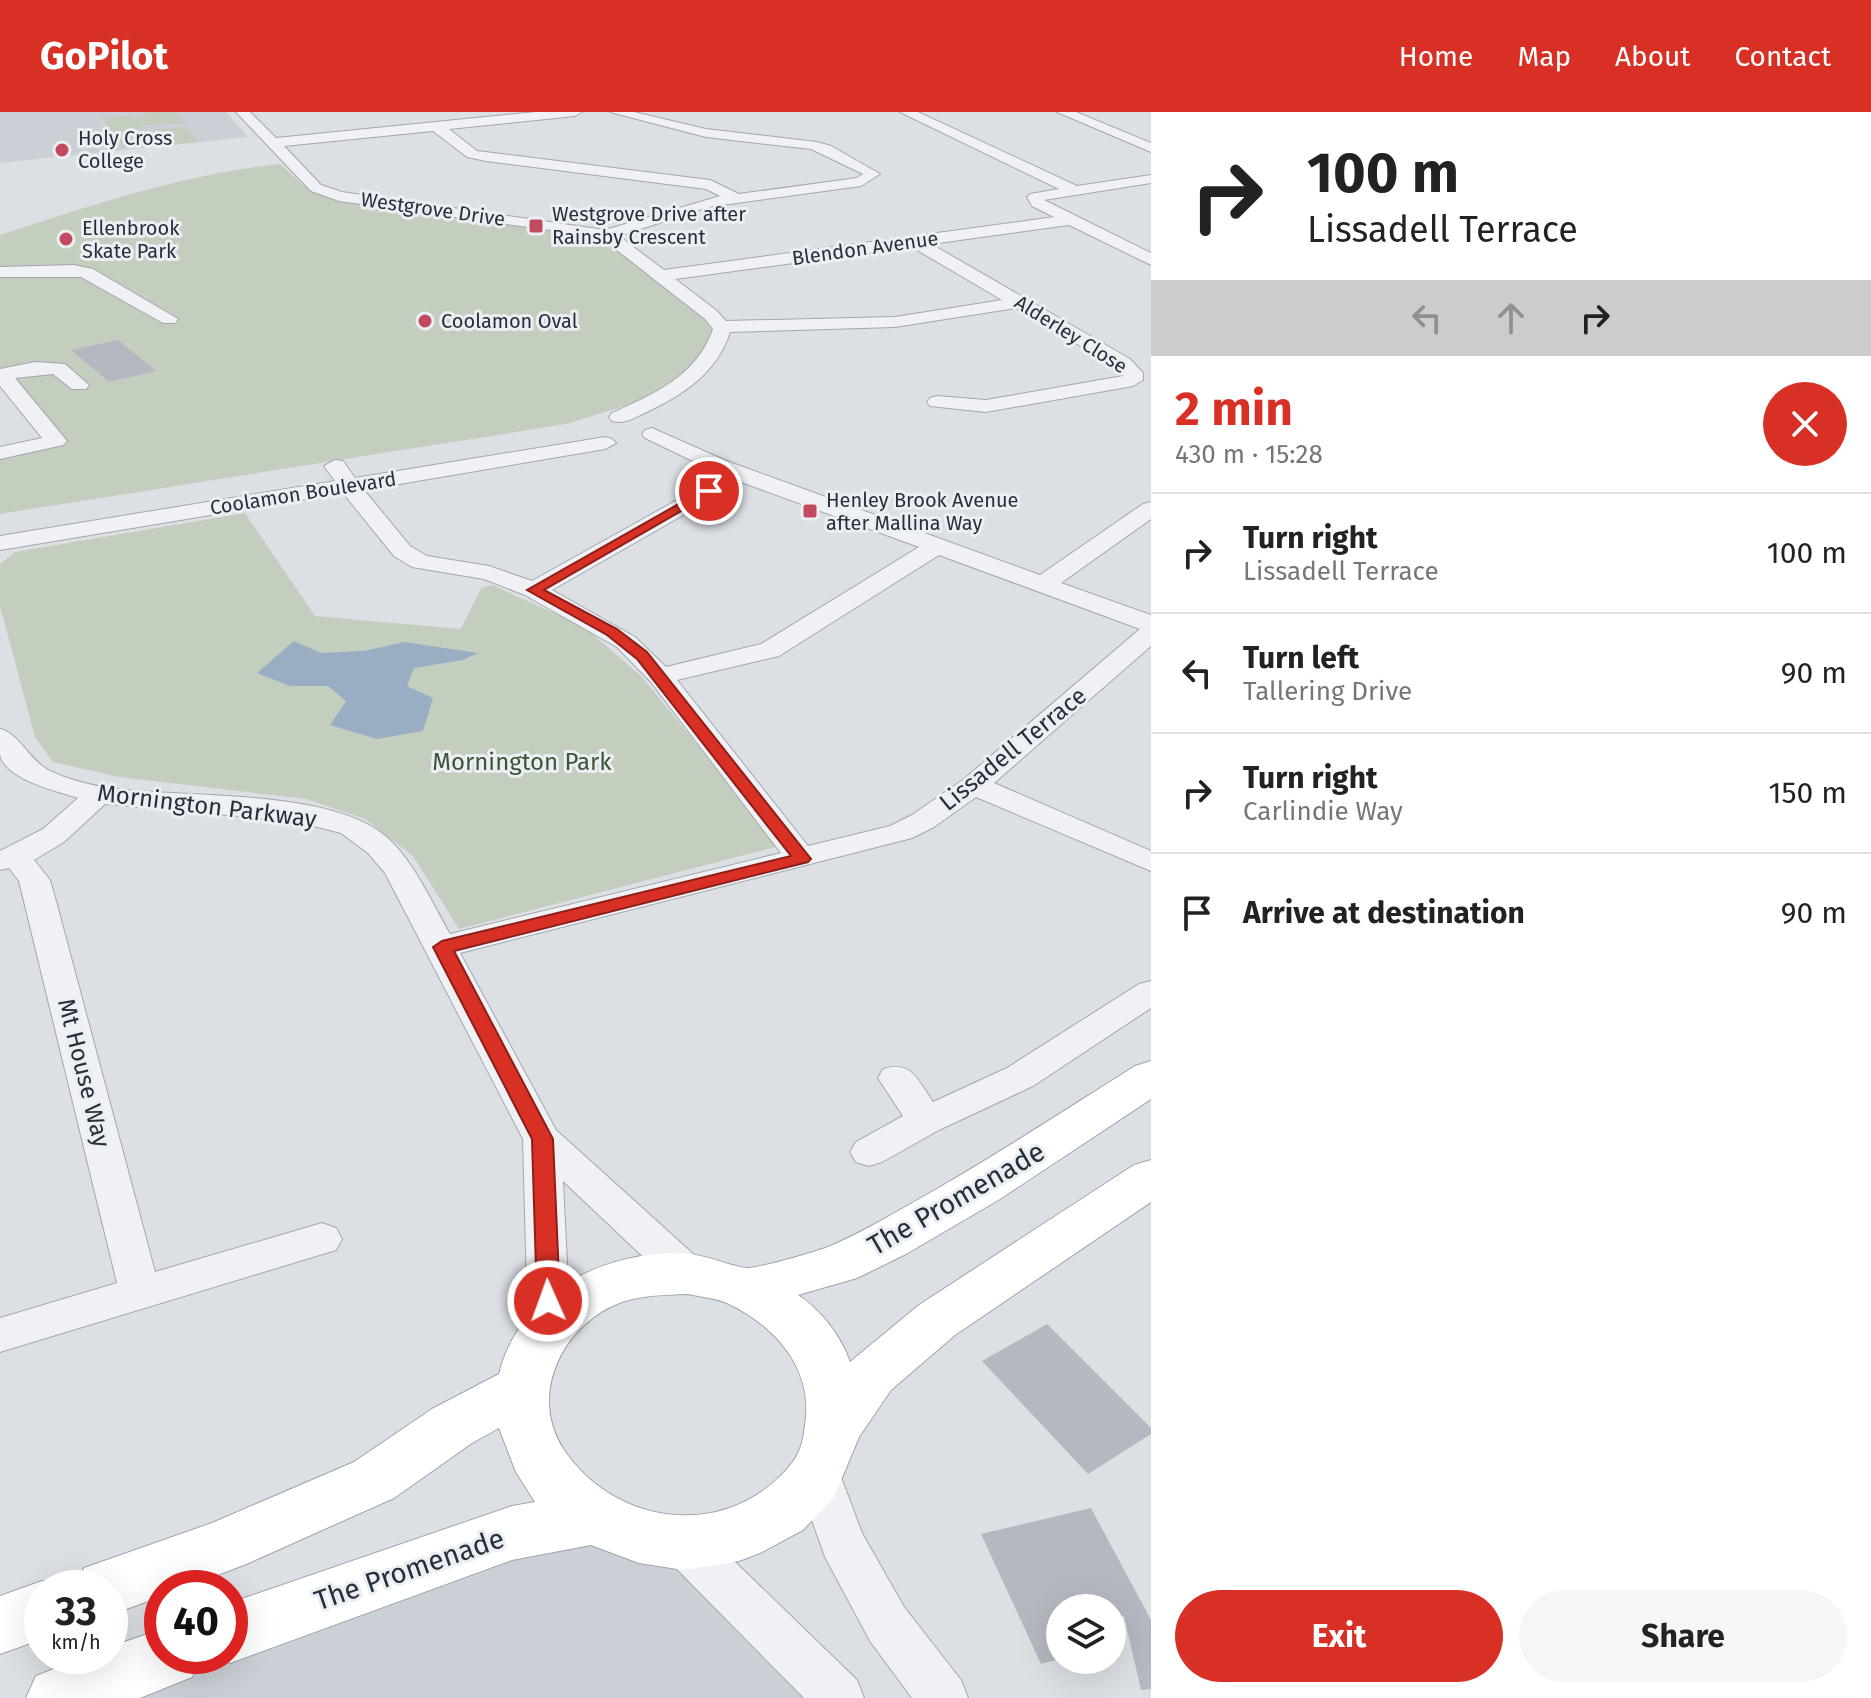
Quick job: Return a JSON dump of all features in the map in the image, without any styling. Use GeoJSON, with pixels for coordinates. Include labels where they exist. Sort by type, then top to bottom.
{"type":"FeatureCollection","features":[{"type":"Feature","properties":{"kind":"main road","name":"The Promenade"},"geometry":{"type":"LineString","coordinates":[[747,1289],[839,1264],[888,1240],[983,1186],[1151,1077]]}},
{"type":"Feature","properties":{"kind":"main road"},"geometry":{"type":"LineString","coordinates":[[827,1451],[832,1385],[815,1346],[786,1313],[747,1289],[718,1279],[688,1274],[649,1275],[611,1284],[577,1301],[549,1326],[531,1355],[522,1388],[523,1424],[535,1460],[559,1492],[592,1518],[636,1536],[683,1543],[739,1535],[786,1511],[827,1451],[872,1374],[937,1320],[1151,1178]]}},
{"type":"Feature","properties":{"kind":"main road"},"geometry":{"type":"LineString","coordinates":[[128,1580],[223,1546],[374,1480],[452,1426],[522,1388]]}},
{"type":"Feature","properties":{"kind":"main road","name":"The Promenade"},"geometry":{"type":"LineString","coordinates":[[248,1627],[512,1533],[592,1518]]}},
{"type":"Feature","properties":{"kind":"main road"},"geometry":{"type":"LineString","coordinates":[[0,1625],[24,1616]]}},
{"type":"Feature","properties":{"kind":"main road"},"geometry":{"type":"LineString","coordinates":[[58,1698],[144,1666]]}},
{"type":"Feature","properties":{"kind":"street","name":"Westgrove Drive"},"geometry":{"type":"LineString","coordinates":[[243,112],[316,188],[327,193],[577,228],[605,235],[711,315],[721,327]]}},
{"type":"Feature","properties":{"kind":"street"},"geometry":{"type":"LineString","coordinates":[[273,143],[575,112]]}},
{"type":"Feature","properties":{"kind":"street"},"geometry":{"type":"LineString","coordinates":[[605,235],[706,203],[861,182],[873,174],[812,145],[706,133],[620,112]]}},
{"type":"Feature","properties":{"kind":"street"},"geometry":{"type":"LineString","coordinates":[[907,112],[1074,190]]}},
{"type":"Feature","properties":{"kind":"street"},"geometry":{"type":"LineString","coordinates":[[1064,112],[1151,148]]}},
{"type":"Feature","properties":{"kind":"street"},"geometry":{"type":"LineString","coordinates":[[436,126],[472,154],[710,185],[736,199]]}},
{"type":"Feature","properties":{"kind":"street"},"geometry":{"type":"LineString","coordinates":[[1151,179],[1035,197],[1037,203],[1151,260]]}},
{"type":"Feature","properties":{"kind":"street","name":"Blendon Avenue"},"geometry":{"type":"LineString","coordinates":[[661,276],[1070,220]]}},
{"type":"Feature","properties":{"kind":"street"},"geometry":{"type":"LineString","coordinates":[[1121,245],[1151,240]]}},
{"type":"Feature","properties":{"kind":"street","name":"Alderley Close"},"geometry":{"type":"LineString","coordinates":[[914,241],[1123,363],[1133,373],[1133,380],[986,406],[937,402]]}},
{"type":"Feature","properties":{"kind":"street"},"geometry":{"type":"LineString","coordinates":[[0,272],[74,270],[87,273],[169,319]]}},
{"type":"Feature","properties":{"kind":"street"},"geometry":{"type":"LineString","coordinates":[[605,443],[588,436],[599,422],[666,396],[711,358],[718,349],[721,327],[880,324],[1021,302]]}},
{"type":"Feature","properties":{"kind":"street"},"geometry":{"type":"LineString","coordinates":[[0,375],[35,368],[58,368],[79,385]]}},
{"type":"Feature","properties":{"kind":"street"},"geometry":{"type":"LineString","coordinates":[[0,375],[17,391],[56,441],[0,453]]}},
{"type":"Feature","properties":{"kind":"street"},"geometry":{"type":"LineString","coordinates":[[630,444],[650,430],[666,396]]}},
{"type":"Feature","properties":{"kind":"street"},"geometry":{"type":"LineString","coordinates":[[599,422],[650,430],[739,474],[1151,624]]}},
{"type":"Feature","properties":{"kind":"street","name":"Coolamon Boulevard"},"geometry":{"type":"LineString","coordinates":[[0,543],[599,422]]}},
{"type":"Feature","properties":{"kind":"street","name":"Coolamon Boulevard"},"geometry":{"type":"LineString","coordinates":[[0,522],[605,443],[630,444],[716,465]]}},
{"type":"Feature","properties":{"kind":"street"},"geometry":{"type":"LineString","coordinates":[[534,590],[739,474]]}},
{"type":"Feature","properties":{"kind":"street"},"geometry":{"type":"LineString","coordinates":[[342,476],[402,551],[420,562],[489,573],[534,590],[612,632],[642,656],[802,859]]}},
{"type":"Feature","properties":{"kind":"street"},"geometry":{"type":"LineString","coordinates":[[1044,583],[1137,515],[1151,509]]}},
{"type":"Feature","properties":{"kind":"street"},"geometry":{"type":"LineString","coordinates":[[660,676],[770,650],[937,546]]}},
{"type":"Feature","properties":{"kind":"street","name":"Lissadell Terrace"},"geometry":{"type":"LineString","coordinates":[[442,947],[901,832],[923,821],[974,785],[1151,633]]}},
{"type":"Feature","properties":{"kind":"street","name":"Mornington Parkway"},"geometry":{"type":"LineString","coordinates":[[0,737],[14,756],[36,775],[98,795],[295,812],[352,827],[379,846],[399,870],[442,947],[542,1139],[688,1274]]}},
{"type":"Feature","properties":{"kind":"street"},"geometry":{"type":"LineString","coordinates":[[974,785],[1151,862]]}},
{"type":"Feature","properties":{"kind":"street"},"geometry":{"type":"LineString","coordinates":[[8,859],[51,838],[98,795]]}},
{"type":"Feature","properties":{"kind":"street","name":"Mt House Way"},"geometry":{"type":"LineString","coordinates":[[8,859],[34,880],[140,1294]]}},
{"type":"Feature","properties":{"kind":"street"},"geometry":{"type":"LineString","coordinates":[[869,1152],[926,1120],[1020,1077],[1151,992]]}},
{"type":"Feature","properties":{"kind":"street"},"geometry":{"type":"LineString","coordinates":[[896,1078],[926,1120]]}},
{"type":"Feature","properties":{"kind":"street","name":"Mornington Parkway"},"geometry":{"type":"LineString","coordinates":[[542,1139],[549,1326]]}},
{"type":"Feature","properties":{"kind":"street"},"geometry":{"type":"LineString","coordinates":[[0,1335],[322,1239]]}},
{"type":"Feature","properties":{"kind":"street"},"geometry":{"type":"LineString","coordinates":[[827,1451],[842,1542],[887,1624],[943,1698]]}},
{"type":"Feature","properties":{"kind":"street"},"geometry":{"type":"LineString","coordinates":[[683,1543],[839,1698]]}},
{"type":"Feature","properties":{"kind":"shaded area","name":"Holy Cross College"},"geometry":{"type":"Polygon","coordinates":[[[0,112],[226,112],[248,137],[0,163],[0,112]]]}},
{"type":"Feature","properties":{"kind":"shaded area"},"geometry":{"type":"Polygon","coordinates":[[[512,1533],[636,1536],[839,1698],[58,1698],[144,1666],[144,1674],[248,1674],[248,1648],[512,1533]]]}},
{"type":"Feature","properties":{"kind":"green space"},"geometry":{"type":"Polygon","coordinates":[[[175,112],[186,124],[140,125],[142,129],[112,132],[102,118],[147,117],[145,113],[175,112]]]}},
{"type":"Feature","properties":{"kind":"green space"},"geometry":{"type":"Polygon","coordinates":[[[186,127],[199,142],[169,145],[166,141],[152,142],[154,146],[124,149],[113,135],[142,132],[145,135],[159,133],[157,130],[186,127]]]}},
{"type":"Feature","properties":{"kind":"green space"},"geometry":{"type":"Polygon","coordinates":[[[280,164],[308,189],[327,196],[569,229],[606,238],[700,313],[713,328],[704,353],[657,396],[566,424],[0,514],[0,458],[66,444],[24,391],[0,370],[0,235],[173,183],[280,164]]]}},
{"type":"Feature","properties":{"kind":"green space","name":"Mornington Park"},"geometry":{"type":"Polygon","coordinates":[[[245,513],[315,616],[461,629],[481,588],[492,585],[583,626],[642,677],[779,846],[459,929],[413,856],[365,819],[306,799],[119,777],[53,762],[35,737],[0,606],[0,564],[15,552],[245,513]]]}},
{"type":"Feature","properties":{"kind":"water"},"geometry":{"type":"Polygon","coordinates":[[[294,641],[321,653],[364,651],[404,642],[478,653],[463,660],[414,668],[407,686],[433,698],[423,731],[377,739],[330,725],[346,701],[328,686],[290,686],[257,673],[294,641]]]}},
{"type":"Feature","properties":{"kind":"building"},"geometry":{"type":"Polygon","coordinates":[[[118,340],[156,371],[109,382],[71,350],[118,340]]]}},
{"type":"Feature","properties":{"kind":"building"},"geometry":{"type":"Polygon","coordinates":[[[1047,1324],[1151,1428],[1151,1434],[1088,1474],[982,1361],[1047,1324]]]}},
{"type":"Feature","properties":{"kind":"building"},"geometry":{"type":"Polygon","coordinates":[[[1091,1508],[1151,1620],[1151,1689],[1141,1690],[1126,1625],[1126,1594],[1046,1594],[1046,1663],[1041,1664],[981,1534],[1091,1508]]]}},
{"type":"Feature","properties":{"kind":"place","name":"Holy Cross College"},"geometry":{"type":"Point","coordinates":[62,150]}},
{"type":"Feature","properties":{"kind":"place","name":"Westgrove Drive after Rainsby Crescent"},"geometry":{"type":"Point","coordinates":[536,226]}},
{"type":"Feature","properties":{"kind":"place","name":"Ellenbrook Skate Park"},"geometry":{"type":"Point","coordinates":[66,239]}},
{"type":"Feature","properties":{"kind":"place","name":"Coolamon Oval"},"geometry":{"type":"Point","coordinates":[425,321]}},
{"type":"Feature","properties":{"kind":"place","name":"Henley Brook Avenue after Mallina Way"},"geometry":{"type":"Point","coordinates":[810,511]}},
{"type":"Feature","properties":{"kind":"route"},"geometry":{"type":"LineString","coordinates":[[548,1301],[542,1139],[442,947],[802,859],[642,656],[612,632],[534,590],[709,491]]}}]}
